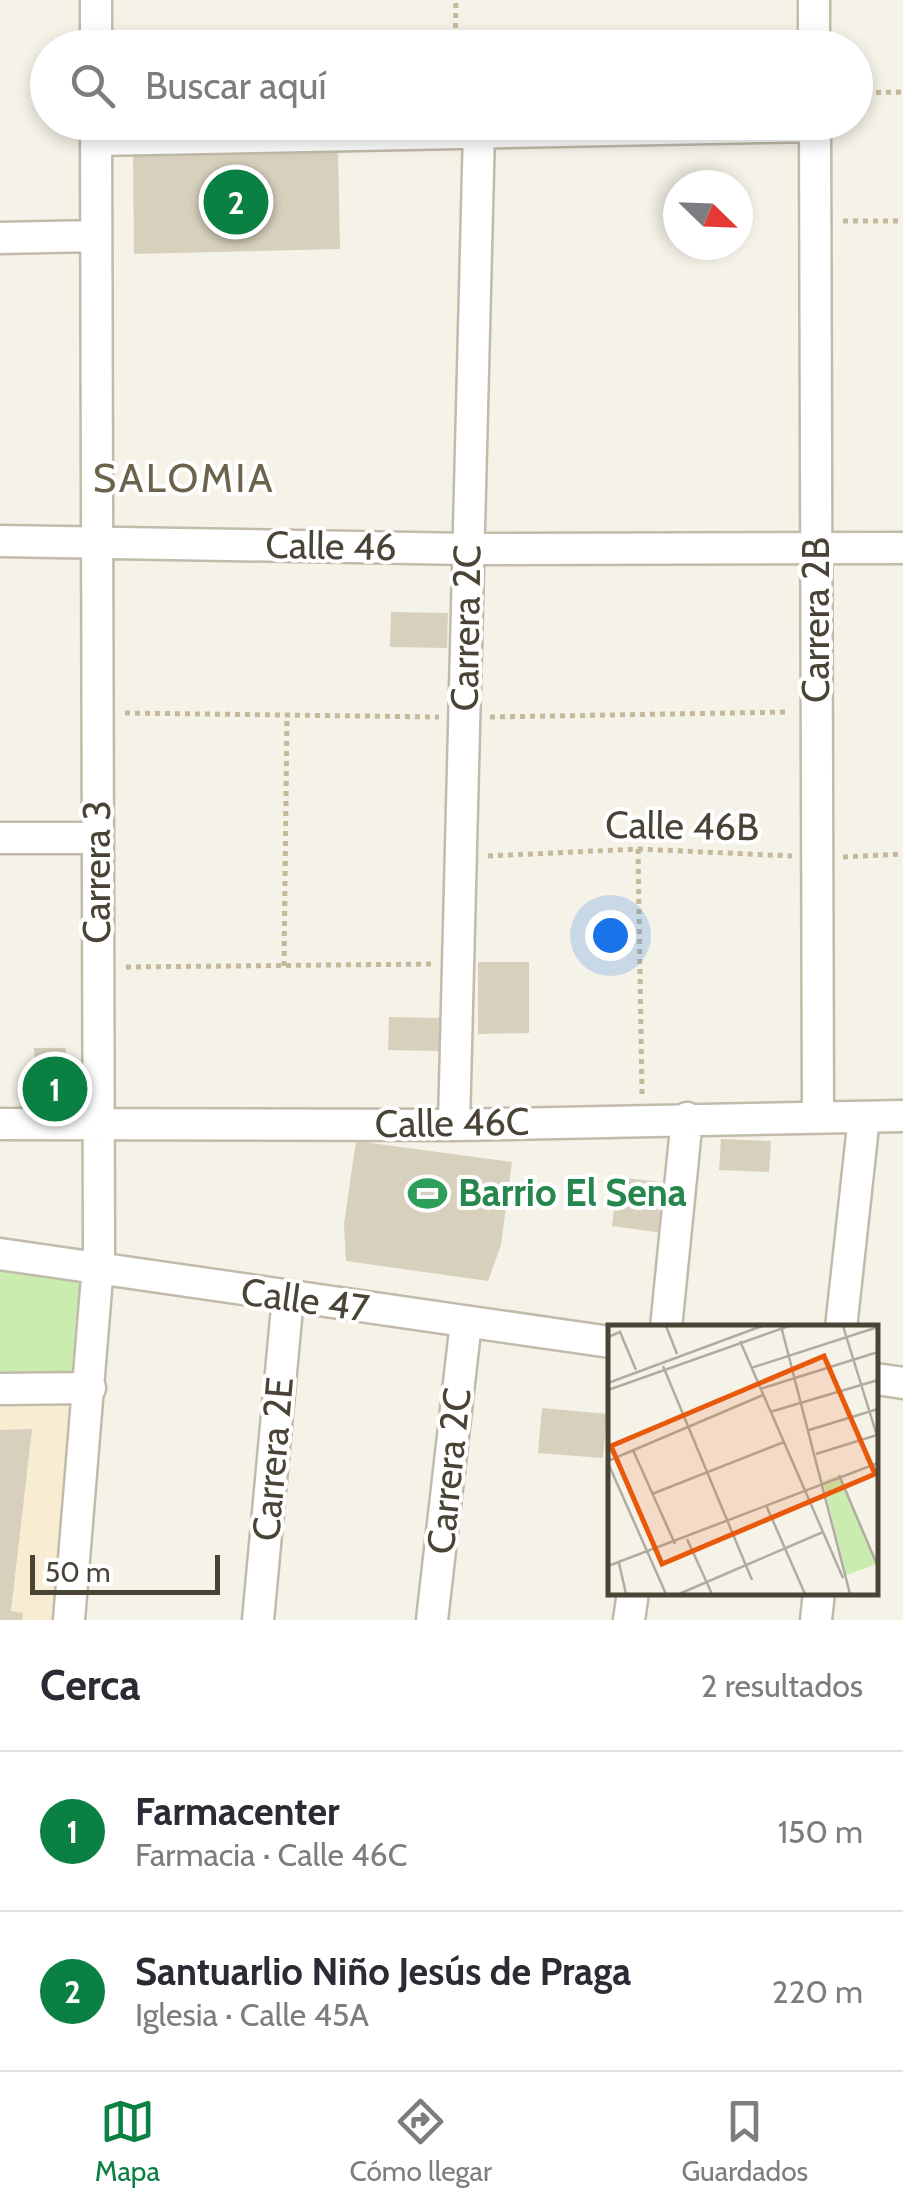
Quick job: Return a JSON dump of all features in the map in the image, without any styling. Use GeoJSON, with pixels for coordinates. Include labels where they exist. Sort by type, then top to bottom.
{"type":"FeatureCollection","features":[{"type":"Feature","properties":{"kind":"street"},"geometry":{"type":"LineString","coordinates":[[96,0],[96,30]]}},
{"type":"Feature","properties":{"kind":"street"},"geometry":{"type":"LineString","coordinates":[[814,0],[814,30]]}},
{"type":"Feature","properties":{"kind":"street","name":"Carrera 3"},"geometry":{"type":"LineString","coordinates":[[70,1620],[98,1270],[96,140]]}},
{"type":"Feature","properties":{"kind":"street","name":"Carrera 2C"},"geometry":{"type":"LineString","coordinates":[[454,1125],[478,140]]}},
{"type":"Feature","properties":{"kind":"street","name":"Carrera 2B"},"geometry":{"type":"LineString","coordinates":[[814,140],[818,1117]]}},
{"type":"Feature","properties":{"kind":"street"},"geometry":{"type":"LineString","coordinates":[[0,238],[96,236]]}},
{"type":"Feature","properties":{"kind":"street","name":"Calle 46"},"geometry":{"type":"LineString","coordinates":[[0,540],[468,549],[903,548]]}},
{"type":"Feature","properties":{"kind":"street"},"geometry":{"type":"LineString","coordinates":[[0,838],[97,838]]}},
{"type":"Feature","properties":{"kind":"street","name":"Calle 46C"},"geometry":{"type":"LineString","coordinates":[[0,1124],[454,1125],[903,1116]]}},
{"type":"Feature","properties":{"kind":"street"},"geometry":{"type":"LineString","coordinates":[[842,1325],[864,1117]]}},
{"type":"Feature","properties":{"kind":"street"},"geometry":{"type":"LineString","coordinates":[[666,1325],[687,1118]]}},
{"type":"Feature","properties":{"kind":"street","name":"Calle 47"},"geometry":{"type":"LineString","coordinates":[[0,1254],[608,1342]]}},
{"type":"Feature","properties":{"kind":"street","name":"Carrera 2E"},"geometry":{"type":"LineString","coordinates":[[258,1620],[288,1298]]}},
{"type":"Feature","properties":{"kind":"street","name":"Carrera 2C"},"geometry":{"type":"LineString","coordinates":[[432,1620],[466,1322]]}},
{"type":"Feature","properties":{"kind":"street"},"geometry":{"type":"LineString","coordinates":[[878,1379],[903,1383]]}},
{"type":"Feature","properties":{"kind":"street"},"geometry":{"type":"LineString","coordinates":[[0,1388],[90,1388]]}},
{"type":"Feature","properties":{"kind":"street"},"geometry":{"type":"LineString","coordinates":[[629,1620],[633,1595]]}},
{"type":"Feature","properties":{"kind":"street"},"geometry":{"type":"LineString","coordinates":[[816,1620],[819,1595]]}},
{"type":"Feature","properties":{"kind":"path"},"geometry":{"type":"LineString","coordinates":[[455,30],[456,0]]}},
{"type":"Feature","properties":{"kind":"path"},"geometry":{"type":"LineString","coordinates":[[873,92],[903,92]]}},
{"type":"Feature","properties":{"kind":"path"},"geometry":{"type":"LineString","coordinates":[[815,221],[903,221]]}},
{"type":"Feature","properties":{"kind":"path"},"geometry":{"type":"LineString","coordinates":[[284,966],[288,713]]}},
{"type":"Feature","properties":{"kind":"path"},"geometry":{"type":"LineString","coordinates":[[638,849],[643,1119]]}},
{"type":"Feature","properties":{"kind":"path","name":"Calle 46B"},"geometry":{"type":"LineString","coordinates":[[460,857],[638,849],[817,858],[903,854]]}},
{"type":"Feature","properties":{"kind":"path"},"geometry":{"type":"LineString","coordinates":[[117,967],[458,964]]}},
{"type":"Feature","properties":{"kind":"shaded area"},"geometry":{"type":"Polygon","coordinates":[[[90,1388],[69,1620],[0,1620],[0,1389],[90,1388]]]}},
{"type":"Feature","properties":{"kind":"green space"},"geometry":{"type":"Polygon","coordinates":[[[0,1254],[98,1271],[90,1388],[0,1389],[0,1254]]]}},
{"type":"Feature","properties":{"kind":"building"},"geometry":{"type":"Polygon","coordinates":[[[338,151],[340,249],[134,254],[133,155],[338,151]]]}},
{"type":"Feature","properties":{"kind":"building"},"geometry":{"type":"Polygon","coordinates":[[[391,612],[448,613],[447,648],[390,647],[391,612]]]}},
{"type":"Feature","properties":{"kind":"building"},"geometry":{"type":"Polygon","coordinates":[[[478,962],[529,962],[529,1033],[478,1034],[478,962]]]}},
{"type":"Feature","properties":{"kind":"building"},"geometry":{"type":"Polygon","coordinates":[[[389,1017],[440,1018],[439,1051],[388,1050],[389,1017]]]}},
{"type":"Feature","properties":{"kind":"building"},"geometry":{"type":"Polygon","coordinates":[[[34,1048],[66,1048],[66,1100],[34,1100],[34,1048]]]}},
{"type":"Feature","properties":{"kind":"building"},"geometry":{"type":"Polygon","coordinates":[[[721,1139],[771,1141],[769,1172],[719,1170],[721,1139]]]}},
{"type":"Feature","properties":{"kind":"building","name":"Barrio El Sena"},"geometry":{"type":"Polygon","coordinates":[[[356,1141],[512,1162],[501,1245],[488,1281],[346,1261],[344,1224],[356,1141]]]}},
{"type":"Feature","properties":{"kind":"building"},"geometry":{"type":"Polygon","coordinates":[[[618,1177],[669,1183],[663,1233],[612,1226],[618,1177]]]}},
{"type":"Feature","properties":{"kind":"building"},"geometry":{"type":"Polygon","coordinates":[[[542,1408],[607,1414],[603,1458],[538,1453],[542,1408]]]}},
{"type":"Feature","properties":{"kind":"building"},"geometry":{"type":"Polygon","coordinates":[[[32,1429],[11,1611],[23,1613],[22,1620],[0,1620],[0,1430],[32,1429]]]}},
{"type":"Feature","properties":{"kind":"place","name":"Santuarlio Niño Jesús de Praga"},"geometry":{"type":"Point","coordinates":[236,202]}},
{"type":"Feature","properties":{"kind":"place","name":"Farmacenter"},"geometry":{"type":"Point","coordinates":[55,1089]}},
{"type":"Feature","properties":{"kind":"place","name":"Barrio El Sena"},"geometry":{"type":"Point","coordinates":[428,1193]}},
{"type":"Feature","properties":{"kind":"district","name":"SALOMIA"},"geometry":{"type":"Point","coordinates":[184,478]}}]}
